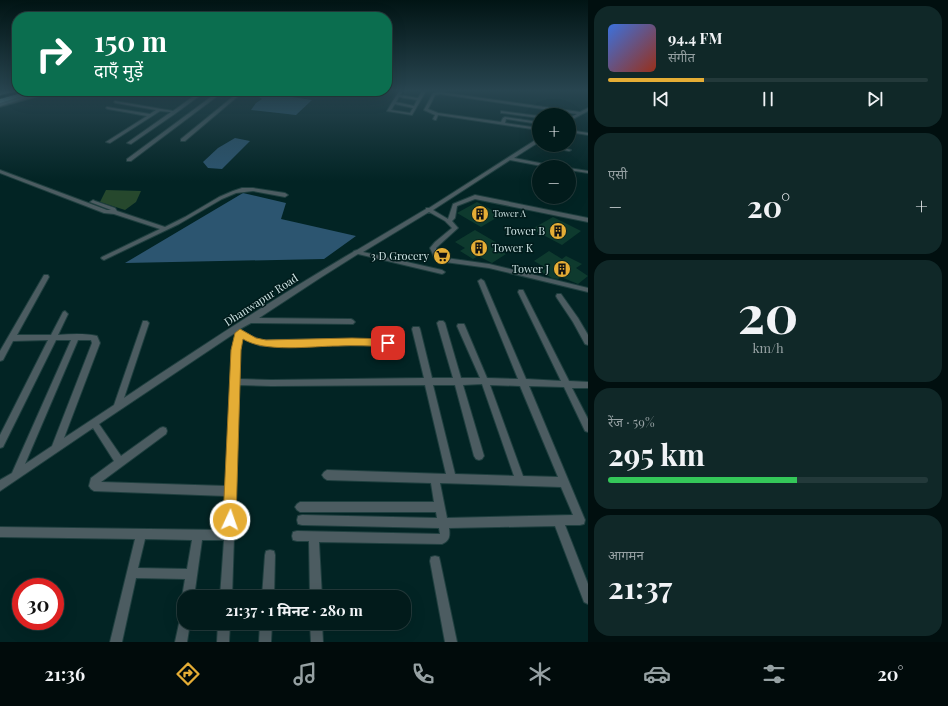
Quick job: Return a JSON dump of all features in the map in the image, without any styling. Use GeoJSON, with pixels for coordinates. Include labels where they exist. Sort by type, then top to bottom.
{"type":"FeatureCollection","features":[{"type":"Feature","properties":{"kind":"street"},"geometry":{"type":"LineString","coordinates":[[108,142],[141,121]]}},
{"type":"Feature","properties":{"kind":"street"},"geometry":{"type":"LineString","coordinates":[[129,143],[162,121]]}},
{"type":"Feature","properties":{"kind":"street"},"geometry":{"type":"LineString","coordinates":[[128,160],[181,121]]}},
{"type":"Feature","properties":{"kind":"street"},"geometry":{"type":"LineString","coordinates":[[183,140],[206,121]]}},
{"type":"Feature","properties":{"kind":"street"},"geometry":{"type":"LineString","coordinates":[[488,121],[532,127]]}},
{"type":"Feature","properties":{"kind":"street"},"geometry":{"type":"LineString","coordinates":[[576,132],[588,134]]}},
{"type":"Feature","properties":{"kind":"street","name":"Dhanwapur Road"},"geometry":{"type":"LineString","coordinates":[[0,486],[117,407],[238,331],[250,320],[356,252],[532,146]]}},
{"type":"Feature","properties":{"kind":"street"},"geometry":{"type":"LineString","coordinates":[[510,158],[532,162]]}},
{"type":"Feature","properties":{"kind":"street"},"geometry":{"type":"LineString","coordinates":[[0,167],[106,212],[115,212],[165,229]]}},
{"type":"Feature","properties":{"kind":"street"},"geometry":{"type":"LineString","coordinates":[[576,170],[588,172]]}},
{"type":"Feature","properties":{"kind":"street"},"geometry":{"type":"LineString","coordinates":[[0,171],[38,183]]}},
{"type":"Feature","properties":{"kind":"street"},"geometry":{"type":"LineString","coordinates":[[104,258],[165,229],[221,197],[232,193],[243,190],[256,190],[285,194]]}},
{"type":"Feature","properties":{"kind":"street"},"geometry":{"type":"LineString","coordinates":[[448,222],[452,218],[455,205],[475,196],[588,220]]}},
{"type":"Feature","properties":{"kind":"street"},"geometry":{"type":"LineString","coordinates":[[426,211],[443,223],[448,222],[455,227],[455,229],[433,248],[436,256],[445,260],[489,266],[588,290]]}},
{"type":"Feature","properties":{"kind":"street"},"geometry":{"type":"LineString","coordinates":[[356,252],[442,272]]}},
{"type":"Feature","properties":{"kind":"street"},"geometry":{"type":"LineString","coordinates":[[0,358],[46,277]]}},
{"type":"Feature","properties":{"kind":"street"},"geometry":{"type":"LineString","coordinates":[[302,520],[442,523],[580,520],[481,281]]}},
{"type":"Feature","properties":{"kind":"street"},"geometry":{"type":"LineString","coordinates":[[521,292],[588,428]]}},
{"type":"Feature","properties":{"kind":"street"},"geometry":{"type":"LineString","coordinates":[[559,296],[576,320],[588,342]]}},
{"type":"Feature","properties":{"kind":"street"},"geometry":{"type":"LineString","coordinates":[[0,444],[65,314]]}},
{"type":"Feature","properties":{"kind":"street"},"geometry":{"type":"LineString","coordinates":[[250,320],[351,322]]}},
{"type":"Feature","properties":{"kind":"street"},"geometry":{"type":"LineString","coordinates":[[117,407],[145,323]]}},
{"type":"Feature","properties":{"kind":"street"},"geometry":{"type":"LineString","coordinates":[[441,323],[479,456]]}},
{"type":"Feature","properties":{"kind":"street"},"geometry":{"type":"LineString","coordinates":[[461,326],[485,381],[520,480]]}},
{"type":"Feature","properties":{"kind":"street"},"geometry":{"type":"LineString","coordinates":[[416,329],[452,479]]}},
{"type":"Feature","properties":{"kind":"street"},"geometry":{"type":"LineString","coordinates":[[226,590],[234,382],[238,331],[254,341],[266,343],[388,343]]}},
{"type":"Feature","properties":{"kind":"street"},"geometry":{"type":"LineString","coordinates":[[15,476],[76,337]]}},
{"type":"Feature","properties":{"kind":"street"},"geometry":{"type":"LineString","coordinates":[[12,338],[94,338],[96,343],[55,449]]}},
{"type":"Feature","properties":{"kind":"street"},"geometry":{"type":"LineString","coordinates":[[234,382],[523,381],[588,385]]}},
{"type":"Feature","properties":{"kind":"street"},"geometry":{"type":"LineString","coordinates":[[94,423],[120,462]]}},
{"type":"Feature","properties":{"kind":"street"},"geometry":{"type":"LineString","coordinates":[[163,431],[97,479],[94,486],[231,491]]}},
{"type":"Feature","properties":{"kind":"street"},"geometry":{"type":"LineString","coordinates":[[326,475],[564,482]]}},
{"type":"Feature","properties":{"kind":"street"},"geometry":{"type":"LineString","coordinates":[[297,536],[442,539],[445,535],[436,478]]}},
{"type":"Feature","properties":{"kind":"street"},"geometry":{"type":"LineString","coordinates":[[300,507],[440,507]]}},
{"type":"Feature","properties":{"kind":"street"},"geometry":{"type":"LineString","coordinates":[[558,521],[588,598]]}},
{"type":"Feature","properties":{"kind":"street"},"geometry":{"type":"LineString","coordinates":[[0,532],[229,535]]}},
{"type":"Feature","properties":{"kind":"street"},"geometry":{"type":"LineString","coordinates":[[116,642],[141,533]]}},
{"type":"Feature","properties":{"kind":"street"},"geometry":{"type":"LineString","coordinates":[[189,590],[198,534]]}},
{"type":"Feature","properties":{"kind":"street"},"geometry":{"type":"LineString","coordinates":[[314,536],[316,590]]}},
{"type":"Feature","properties":{"kind":"street"},"geometry":{"type":"LineString","coordinates":[[268,590],[270,555]]}},
{"type":"Feature","properties":{"kind":"street"},"geometry":{"type":"LineString","coordinates":[[435,561],[451,642]]}},
{"type":"Feature","properties":{"kind":"street"},"geometry":{"type":"LineString","coordinates":[[132,573],[191,574]]}},
{"type":"Feature","properties":{"kind":"street"},"geometry":{"type":"LineString","coordinates":[[182,642],[183,630]]}},
{"type":"Feature","properties":{"kind":"street"},"geometry":{"type":"LineString","coordinates":[[223,642],[224,630]]}},
{"type":"Feature","properties":{"kind":"street"},"geometry":{"type":"LineString","coordinates":[[265,642],[266,630]]}},
{"type":"Feature","properties":{"kind":"street"},"geometry":{"type":"LineString","coordinates":[[316,630],[317,642]]}},
{"type":"Feature","properties":{"kind":"green space"},"geometry":{"type":"Polygon","coordinates":[[[106,190],[141,191],[136,202],[125,210],[100,202],[106,190]]]}},
{"type":"Feature","properties":{"kind":"water"},"geometry":{"type":"Polygon","coordinates":[[[235,138],[250,141],[222,169],[208,168],[203,162],[218,148],[235,138]]]}},
{"type":"Feature","properties":{"kind":"water"},"geometry":{"type":"Polygon","coordinates":[[[243,193],[286,203],[281,219],[356,236],[324,259],[125,263],[243,193]]]}},
{"type":"Feature","properties":{"kind":"building","name":"Tower A"},"geometry":{"type":"Polygon","coordinates":[[[477,202],[501,215],[481,227],[457,213],[477,202]]]}},
{"type":"Feature","properties":{"kind":"building","name":"Tower B"},"geometry":{"type":"Polygon","coordinates":[[[553,217],[581,231],[562,245],[532,229],[553,217]]]}},
{"type":"Feature","properties":{"kind":"building","name":"Tower K"},"geometry":{"type":"Polygon","coordinates":[[[475,230],[499,244],[494,248],[506,254],[492,263],[478,256],[473,259],[460,251],[465,248],[455,242],[475,230]]]}},
{"type":"Feature","properties":{"kind":"building","name":"Tower J"},"geometry":{"type":"Polygon","coordinates":[[[549,251],[562,259],[566,256],[582,264],[576,268],[588,276],[578,284],[561,277],[558,279],[552,278],[541,272],[546,268],[534,261],[549,251]]]}},
{"type":"Feature","properties":{"kind":"place","name":"Tower A"},"geometry":{"type":"Point","coordinates":[480,214]}},
{"type":"Feature","properties":{"kind":"place","name":"Tower B"},"geometry":{"type":"Point","coordinates":[558,231]}},
{"type":"Feature","properties":{"kind":"place","name":"Tower K"},"geometry":{"type":"Point","coordinates":[479,248]}},
{"type":"Feature","properties":{"kind":"place","name":"3 D Grocery"},"geometry":{"type":"Point","coordinates":[442,256]}},
{"type":"Feature","properties":{"kind":"place","name":"Tower J"},"geometry":{"type":"Point","coordinates":[562,269]}},
{"type":"Feature","properties":{"kind":"route"},"geometry":{"type":"LineString","coordinates":[[230,520],[236,350],[240,333],[254,341],[261,343],[388,343]]}}]}
